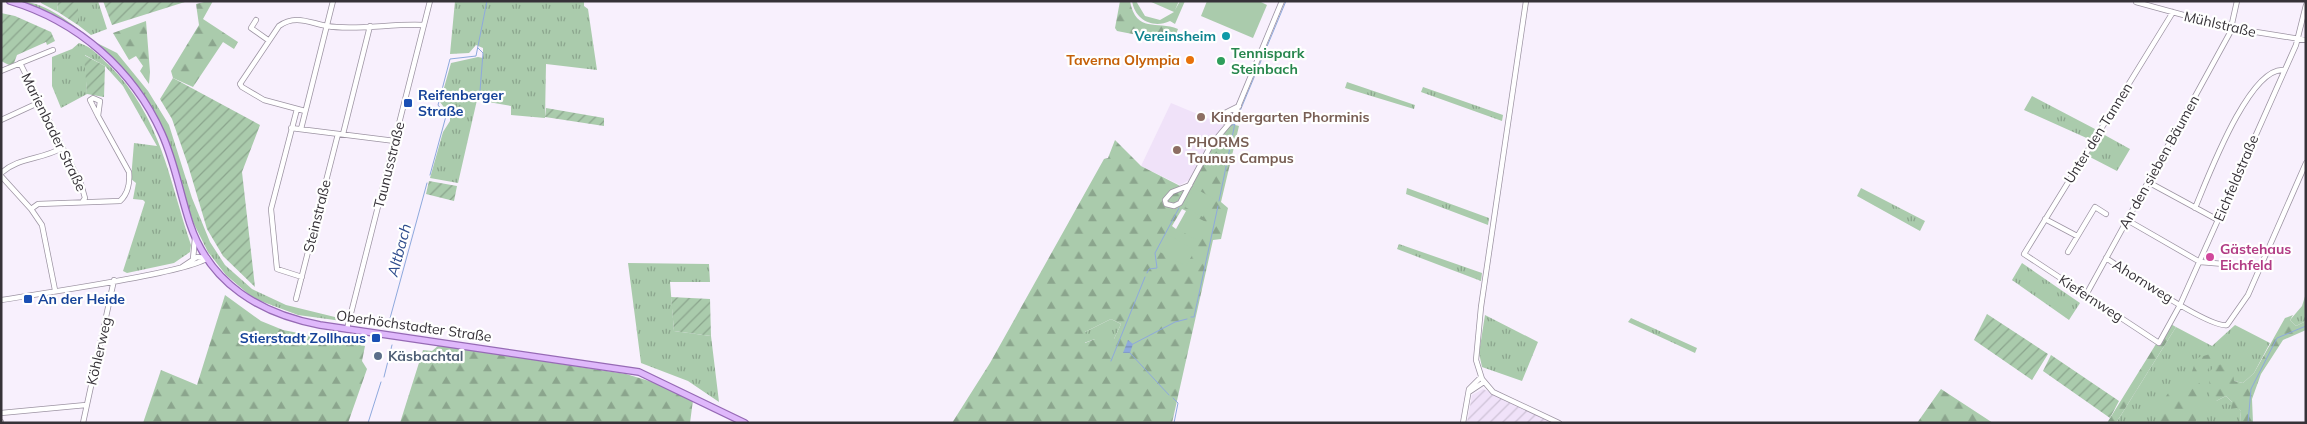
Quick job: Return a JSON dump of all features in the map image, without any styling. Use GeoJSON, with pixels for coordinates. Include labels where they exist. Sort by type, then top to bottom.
{"type":"FeatureCollection","features":[{"type":"Feature","properties":{"kind":"main road","name":"Oberhöchstadter Straße"},"geometry":{"type":"LineString","coordinates":[[10,1],[51,17],[85,38],[127,78],[152,114],[170,154],[195,236],[207,258],[234,289],[264,308],[294,320],[348,330],[639,372],[745,423]]}},
{"type":"Feature","properties":{"kind":"street"},"geometry":{"type":"LineString","coordinates":[[301,129],[333,1]]}},
{"type":"Feature","properties":{"kind":"street","name":"Taunusstraße"},"geometry":{"type":"LineString","coordinates":[[348,330],[430,1]]}},
{"type":"Feature","properties":{"kind":"street"},"geometry":{"type":"LineString","coordinates":[[1190,184],[1169,194],[1165,200],[1166,204],[1171,206],[1180,204],[1211,145],[1233,119],[1282,1]]}},
{"type":"Feature","properties":{"kind":"street"},"geometry":{"type":"LineString","coordinates":[[1526,1],[1476,340],[1476,360],[1484,382],[1498,396],[1559,423]]}},
{"type":"Feature","properties":{"kind":"street","name":"An den sieben Bäumen"},"geometry":{"type":"LineString","coordinates":[[2086,295],[2231,29],[2237,1]]}},
{"type":"Feature","properties":{"kind":"street","name":"Mühlstraße"},"geometry":{"type":"LineString","coordinates":[[2136,2],[2156,4],[2173,12],[2231,29],[2306,40]]}},
{"type":"Feature","properties":{"kind":"street","name":"Eichfeldstraße"},"geometry":{"type":"LineString","coordinates":[[2159,343],[2180,305],[2200,262],[2298,39],[2306,4]]}},
{"type":"Feature","properties":{"kind":"street","name":"Unter den Tannen"},"geometry":{"type":"LineString","coordinates":[[2024,254],[2173,12]]}},
{"type":"Feature","properties":{"kind":"street"},"geometry":{"type":"LineString","coordinates":[[305,111],[264,100],[240,84],[279,26],[293,19],[327,26],[424,25]]}},
{"type":"Feature","properties":{"kind":"street"},"geometry":{"type":"LineString","coordinates":[[256,20],[251,28],[268,40]]}},
{"type":"Feature","properties":{"kind":"street","name":"Steinstraße"},"geometry":{"type":"LineString","coordinates":[[296,299],[370,26]]}},
{"type":"Feature","properties":{"kind":"street"},"geometry":{"type":"LineString","coordinates":[[1,71],[53,50]]}},
{"type":"Feature","properties":{"kind":"street","name":"Marienbader Straße"},"geometry":{"type":"LineString","coordinates":[[20,63],[38,103],[81,184],[85,198],[83,201]]}},
{"type":"Feature","properties":{"kind":"street"},"geometry":{"type":"LineString","coordinates":[[2195,208],[2241,106],[2260,84],[2278,71],[2284,70]]}},
{"type":"Feature","properties":{"kind":"street"},"geometry":{"type":"LineString","coordinates":[[1,120],[38,103]]}},
{"type":"Feature","properties":{"kind":"street"},"geometry":{"type":"LineString","coordinates":[[1228,123],[1222,120],[1223,114],[1239,106]]}},
{"type":"Feature","properties":{"kind":"street"},"geometry":{"type":"LineString","coordinates":[[297,109],[270,211],[278,269],[302,276]]}},
{"type":"Feature","properties":{"kind":"street"},"geometry":{"type":"LineString","coordinates":[[31,209],[38,204],[120,201],[128,188],[129,172],[98,116]]}},
{"type":"Feature","properties":{"kind":"street"},"geometry":{"type":"LineString","coordinates":[[291,128],[394,141]]}},
{"type":"Feature","properties":{"kind":"street"},"geometry":{"type":"LineString","coordinates":[[55,290],[44,232],[31,209],[1,174],[14,163],[47,156],[62,148]]}},
{"type":"Feature","properties":{"kind":"street"},"geometry":{"type":"LineString","coordinates":[[2127,220],[2200,262],[2260,267],[2306,163]]}},
{"type":"Feature","properties":{"kind":"street"},"geometry":{"type":"LineString","coordinates":[[2148,182],[2218,220]]}},
{"type":"Feature","properties":{"kind":"street"},"geometry":{"type":"LineString","coordinates":[[2068,252],[2095,207],[2106,214]]}},
{"type":"Feature","properties":{"kind":"street"},"geometry":{"type":"LineString","coordinates":[[2045,219],[2076,236]]}},
{"type":"Feature","properties":{"kind":"street"},"geometry":{"type":"LineString","coordinates":[[193,259],[195,236]]}},
{"type":"Feature","properties":{"kind":"street","name":"Kiefernweg"},"geometry":{"type":"LineString","coordinates":[[2024,254],[2159,343]]}},
{"type":"Feature","properties":{"kind":"street"},"geometry":{"type":"LineString","coordinates":[[181,267],[193,259],[202,256],[207,258]]}},
{"type":"Feature","properties":{"kind":"street"},"geometry":{"type":"LineString","coordinates":[[1,300],[181,267],[199,263],[207,258]]}},
{"type":"Feature","properties":{"kind":"street","name":"Ahornweg"},"geometry":{"type":"LineString","coordinates":[[2106,258],[2180,305],[2221,326],[2227,326],[2232,320],[2248,294],[2260,267]]}},
{"type":"Feature","properties":{"kind":"street","name":"Köhlerweg"},"geometry":{"type":"LineString","coordinates":[[83,423],[114,280]]}},
{"type":"Feature","properties":{"kind":"street"},"geometry":{"type":"LineString","coordinates":[[1463,423],[1471,385],[1481,376]]}},
{"type":"Feature","properties":{"kind":"street"},"geometry":{"type":"LineString","coordinates":[[1469,392],[1484,382]]}},
{"type":"Feature","properties":{"kind":"street"},"geometry":{"type":"LineString","coordinates":[[1,413],[86,405]]}},
{"type":"Feature","properties":{"kind":"shaded area","name":"PHORMS Taunus Campus"},"geometry":{"type":"Polygon","coordinates":[[[1171,103],[1224,125],[1209,144],[1189,180],[1180,185],[1141,166],[1171,103]]]}},
{"type":"Feature","properties":{"kind":"shaded area"},"geometry":{"type":"Polygon","coordinates":[[[1483,389],[1558,423],[1467,423],[1472,395],[1483,389]]]}},
{"type":"Feature","properties":{"kind":"green space"},"geometry":{"type":"Polygon","coordinates":[[[17,1],[37,4],[46,8],[87,35],[64,22],[17,1]]]}},
{"type":"Feature","properties":{"kind":"green space"},"geometry":{"type":"Polygon","coordinates":[[[41,1],[57,1],[58,12],[41,3],[41,1]]]}},
{"type":"Feature","properties":{"kind":"green space"},"geometry":{"type":"Polygon","coordinates":[[[57,1],[78,1],[78,25],[58,12],[57,1]]]}},
{"type":"Feature","properties":{"kind":"green space"},"geometry":{"type":"Polygon","coordinates":[[[78,1],[98,1],[107,29],[91,35],[78,25],[78,1]]]}},
{"type":"Feature","properties":{"kind":"green space"},"geometry":{"type":"Polygon","coordinates":[[[103,1],[188,1],[112,25],[103,1]]]}},
{"type":"Feature","properties":{"kind":"green space"},"geometry":{"type":"Polygon","coordinates":[[[213,1],[203,19],[238,42],[234,49],[223,42],[193,87],[173,78],[171,71],[199,25],[196,4],[213,1]]]}},
{"type":"Feature","properties":{"kind":"green space"},"geometry":{"type":"Polygon","coordinates":[[[455,1],[584,1],[584,6],[588,9],[597,70],[546,64],[545,118],[511,115],[511,106],[477,100],[458,183],[430,178],[443,132],[450,121],[450,115],[440,102],[451,63],[478,57],[483,58],[483,48],[476,45],[469,53],[450,54],[455,1]]]}},
{"type":"Feature","properties":{"kind":"green space"},"geometry":{"type":"Polygon","coordinates":[[[1120,1],[1130,1],[1137,18],[1142,22],[1178,29],[1173,42],[1117,31],[1115,28],[1120,1]]]}},
{"type":"Feature","properties":{"kind":"green space"},"geometry":{"type":"Polygon","coordinates":[[[1132,1],[1136,1],[1145,16],[1160,20],[1174,12],[1149,1],[1179,1],[1175,10],[1180,1],[1185,1],[1175,24],[1170,21],[1157,24],[1141,18],[1134,8],[1132,1]]]}},
{"type":"Feature","properties":{"kind":"green space"},"geometry":{"type":"Polygon","coordinates":[[[1207,1],[1259,1],[1267,5],[1253,38],[1201,16],[1207,1]]]}},
{"type":"Feature","properties":{"kind":"green space"},"geometry":{"type":"Polygon","coordinates":[[[1,13],[15,16],[51,32],[55,41],[47,45],[46,42],[17,55],[14,63],[9,65],[1,61],[1,13]]]}},
{"type":"Feature","properties":{"kind":"green space"},"geometry":{"type":"Polygon","coordinates":[[[146,21],[150,72],[149,84],[140,71],[143,66],[136,56],[129,60],[113,33],[146,21]]]}},
{"type":"Feature","properties":{"kind":"green space"},"geometry":{"type":"Polygon","coordinates":[[[79,43],[95,52],[127,85],[152,127],[169,173],[191,245],[190,252],[174,263],[127,273],[123,271],[145,202],[133,199],[136,183],[131,179],[134,143],[157,146],[123,86],[105,66],[85,55],[87,94],[61,108],[52,86],[52,57],[72,49],[79,43]]]}},
{"type":"Feature","properties":{"kind":"green space"},"geometry":{"type":"Polygon","coordinates":[[[97,43],[117,53],[148,91],[169,125],[192,198],[210,242],[225,265],[252,289],[286,305],[343,319],[342,321],[298,315],[253,298],[226,275],[208,252],[193,222],[170,147],[156,114],[137,86],[97,43]]]}},
{"type":"Feature","properties":{"kind":"green space"},"geometry":{"type":"Polygon","coordinates":[[[84,55],[105,66],[104,97],[87,94],[84,55]]]}},
{"type":"Feature","properties":{"kind":"green space"},"geometry":{"type":"Polygon","coordinates":[[[173,78],[260,125],[242,172],[255,287],[223,256],[207,229],[172,119],[160,99],[173,78]]]}},
{"type":"Feature","properties":{"kind":"green space"},"geometry":{"type":"Polygon","coordinates":[[[1347,82],[1415,105],[1414,109],[1345,88],[1347,82]]]}},
{"type":"Feature","properties":{"kind":"green space"},"geometry":{"type":"Polygon","coordinates":[[[1423,87],[1503,115],[1502,121],[1421,92],[1423,87]]]}},
{"type":"Feature","properties":{"kind":"green space"},"geometry":{"type":"Polygon","coordinates":[[[2032,96],[2095,129],[2091,140],[2024,110],[2032,96]]]}},
{"type":"Feature","properties":{"kind":"green space"},"geometry":{"type":"Polygon","coordinates":[[[546,108],[604,118],[604,126],[545,117],[546,108]]]}},
{"type":"Feature","properties":{"kind":"green space"},"geometry":{"type":"Polygon","coordinates":[[[1228,123],[1239,126],[1221,202],[1228,208],[1221,239],[1213,240],[1172,423],[952,423],[990,363],[1104,159],[1108,158],[1115,140],[1141,166],[1188,190],[1215,141],[1228,123]],[[1182,209],[1172,226],[1176,229],[1186,211],[1182,209]],[[1111,319],[1085,332],[1085,343],[1095,339],[1114,339],[1121,324],[1111,319]]]}},
{"type":"Feature","properties":{"kind":"green space"},"geometry":{"type":"Polygon","coordinates":[[[2101,133],[2130,149],[2117,171],[2088,156],[2101,133]]]}},
{"type":"Feature","properties":{"kind":"green space"},"geometry":{"type":"Polygon","coordinates":[[[1213,152],[1223,156],[1217,168],[1207,164],[1213,152]]]}},
{"type":"Feature","properties":{"kind":"green space"},"geometry":{"type":"Polygon","coordinates":[[[429,181],[457,186],[454,201],[426,194],[429,181]]]}},
{"type":"Feature","properties":{"kind":"green space"},"geometry":{"type":"Polygon","coordinates":[[[1194,188],[1213,198],[1203,217],[1185,207],[1194,188]]]}},
{"type":"Feature","properties":{"kind":"green space"},"geometry":{"type":"Polygon","coordinates":[[[1407,188],[1489,218],[1488,225],[1406,194],[1407,188]]]}},
{"type":"Feature","properties":{"kind":"green space"},"geometry":{"type":"Polygon","coordinates":[[[1861,188],[1925,221],[1920,231],[1857,196],[1861,188]]]}},
{"type":"Feature","properties":{"kind":"green space"},"geometry":{"type":"Polygon","coordinates":[[[1188,213],[1206,222],[1197,240],[1179,230],[1188,213]]]}},
{"type":"Feature","properties":{"kind":"green space"},"geometry":{"type":"Polygon","coordinates":[[[1169,235],[1195,250],[1186,266],[1160,252],[1169,235]]]}},
{"type":"Feature","properties":{"kind":"green space"},"geometry":{"type":"Polygon","coordinates":[[[1399,244],[1482,273],[1481,281],[1397,249],[1399,244]]]}},
{"type":"Feature","properties":{"kind":"green space"},"geometry":{"type":"Polygon","coordinates":[[[628,263],[709,264],[710,282],[670,282],[674,331],[711,336],[719,402],[688,381],[641,363],[628,263]]]}},
{"type":"Feature","properties":{"kind":"green space"},"geometry":{"type":"Polygon","coordinates":[[[2022,263],[2080,303],[2069,320],[2012,280],[2022,263]]]}},
{"type":"Feature","properties":{"kind":"green space"},"geometry":{"type":"Polygon","coordinates":[[[2306,293],[2306,321],[2296,326],[2290,320],[2302,306],[2306,293]]]}},
{"type":"Feature","properties":{"kind":"green space"},"geometry":{"type":"Polygon","coordinates":[[[225,295],[261,321],[283,330],[365,346],[362,361],[367,369],[348,423],[143,423],[161,370],[197,385],[225,295]]]}},
{"type":"Feature","properties":{"kind":"green space"},"geometry":{"type":"Polygon","coordinates":[[[671,297],[710,299],[711,336],[674,331],[671,297]]]}},
{"type":"Feature","properties":{"kind":"green space"},"geometry":{"type":"Polygon","coordinates":[[[1987,314],[2048,354],[2032,380],[1974,340],[1987,314]]]}},
{"type":"Feature","properties":{"kind":"green space"},"geometry":{"type":"Polygon","coordinates":[[[1485,315],[1538,342],[1522,381],[1482,367],[1479,353],[1485,315]]]}},
{"type":"Feature","properties":{"kind":"green space"},"geometry":{"type":"Polygon","coordinates":[[[2293,315],[2290,320],[2296,326],[2306,321],[2306,330],[2283,340],[2261,374],[2252,399],[2253,423],[2240,423],[2241,411],[2237,408],[2231,409],[2232,402],[2226,396],[2216,401],[2210,400],[2209,372],[2216,365],[2225,364],[2233,371],[2234,381],[2243,383],[2254,373],[2285,318],[2293,315]]]}},
{"type":"Feature","properties":{"kind":"green space"},"geometry":{"type":"Polygon","coordinates":[[[1631,318],[1697,348],[1695,353],[1628,322],[1631,318]]]}},
{"type":"Feature","properties":{"kind":"green space"},"geometry":{"type":"Polygon","coordinates":[[[1111,319],[1121,324],[1114,339],[1095,339],[1084,343],[1085,332],[1111,319]]]}},
{"type":"Feature","properties":{"kind":"green space"},"geometry":{"type":"Polygon","coordinates":[[[2169,323],[2176,327],[2116,423],[2107,423],[2169,323]]]}},
{"type":"Feature","properties":{"kind":"green space"},"geometry":{"type":"Polygon","coordinates":[[[2235,325],[2270,343],[2254,373],[2243,383],[2234,381],[2216,401],[2226,396],[2241,411],[2240,423],[2116,423],[2176,327],[2212,346],[2235,325]]]}},
{"type":"Feature","properties":{"kind":"green space"},"geometry":{"type":"Polygon","coordinates":[[[439,345],[626,374],[659,384],[693,400],[690,423],[400,423],[423,350],[432,351],[439,345]]]}},
{"type":"Feature","properties":{"kind":"green space"},"geometry":{"type":"Polygon","coordinates":[[[2210,354],[2211,362],[2202,382],[2195,385],[2196,394],[2203,401],[2195,423],[2155,423],[2162,404],[2173,387],[2184,390],[2197,358],[2210,354]]]}},
{"type":"Feature","properties":{"kind":"green space"},"geometry":{"type":"Polygon","coordinates":[[[2051,355],[2119,401],[2110,418],[2043,371],[2051,355]]]}},
{"type":"Feature","properties":{"kind":"green space"},"geometry":{"type":"Polygon","coordinates":[[[1941,389],[1993,423],[1917,423],[1941,389]]]}},
{"type":"Feature","properties":{"kind":"water"},"geometry":{"type":"Polygon","coordinates":[[[1128,340],[1133,344],[1130,353],[1123,353],[1128,340]]]}},
{"type":"Feature","properties":{"kind":"waterway","name":"Altbach"},"geometry":{"type":"LineString","coordinates":[[430,175],[446,116],[438,105],[450,59],[476,56],[487,1]]}},
{"type":"Feature","properties":{"kind":"waterway"},"geometry":{"type":"LineString","coordinates":[[1219,201],[1235,123],[1286,1]]}},
{"type":"Feature","properties":{"kind":"waterway","name":"Altbach"},"geometry":{"type":"LineString","coordinates":[[478,48],[483,53],[480,91]]}},
{"type":"Feature","properties":{"kind":"waterway"},"geometry":{"type":"LineString","coordinates":[[1230,126],[1235,124]]}},
{"type":"Feature","properties":{"kind":"waterway","name":"Altbach"},"geometry":{"type":"LineString","coordinates":[[389,322],[427,183]]}},
{"type":"Feature","properties":{"kind":"waterway"},"geometry":{"type":"LineString","coordinates":[[1191,317],[1194,317],[1218,206]]}},
{"type":"Feature","properties":{"kind":"waterway"},"geometry":{"type":"LineString","coordinates":[[1147,273],[1149,269],[1157,268],[1155,253],[1179,208]]}},
{"type":"Feature","properties":{"kind":"waterway"},"geometry":{"type":"LineString","coordinates":[[1111,361],[1145,277]]}},
{"type":"Feature","properties":{"kind":"waterway"},"geometry":{"type":"LineString","coordinates":[[1133,344],[1175,322],[1187,319]]}},
{"type":"Feature","properties":{"kind":"waterway"},"geometry":{"type":"LineString","coordinates":[[2248,423],[2251,389],[2277,338],[2306,326]]}},
{"type":"Feature","properties":{"kind":"waterway","name":"Altbach"},"geometry":{"type":"LineString","coordinates":[[384,377],[392,345]]}},
{"type":"Feature","properties":{"kind":"waterway"},"geometry":{"type":"LineString","coordinates":[[1130,353],[1169,395]]}},
{"type":"Feature","properties":{"kind":"waterway","name":"Altbach"},"geometry":{"type":"LineString","coordinates":[[368,423],[381,382]]}},
{"type":"Feature","properties":{"kind":"waterway"},"geometry":{"type":"LineString","coordinates":[[1173,398],[1178,403],[1174,423]]}},
{"type":"Feature","properties":{"kind":"place","name":"Vereinsheim"},"geometry":{"type":"Point","coordinates":[1226,36]}},
{"type":"Feature","properties":{"kind":"place","name":"Taverna Olympia"},"geometry":{"type":"Point","coordinates":[1190,60]}},
{"type":"Feature","properties":{"kind":"place","name":"Tennispark Steinbach"},"geometry":{"type":"Point","coordinates":[1221,61]}},
{"type":"Feature","properties":{"kind":"place","name":"Reifenberger Straße"},"geometry":{"type":"Point","coordinates":[408,103]}},
{"type":"Feature","properties":{"kind":"place","name":"Kindergarten Phorminis"},"geometry":{"type":"Point","coordinates":[1201,117]}},
{"type":"Feature","properties":{"kind":"place","name":"PHORMS Taunus Campus"},"geometry":{"type":"Point","coordinates":[1177,150]}},
{"type":"Feature","properties":{"kind":"place","name":"Gästehaus Eichfeld"},"geometry":{"type":"Point","coordinates":[2210,257]}},
{"type":"Feature","properties":{"kind":"place","name":"An der Heide"},"geometry":{"type":"Point","coordinates":[28,299]}},
{"type":"Feature","properties":{"kind":"place","name":"Stierstadt Zollhaus"},"geometry":{"type":"Point","coordinates":[376,338]}},
{"type":"Feature","properties":{"kind":"place","name":"Käsbachtal"},"geometry":{"type":"Point","coordinates":[378,356]}}]}
